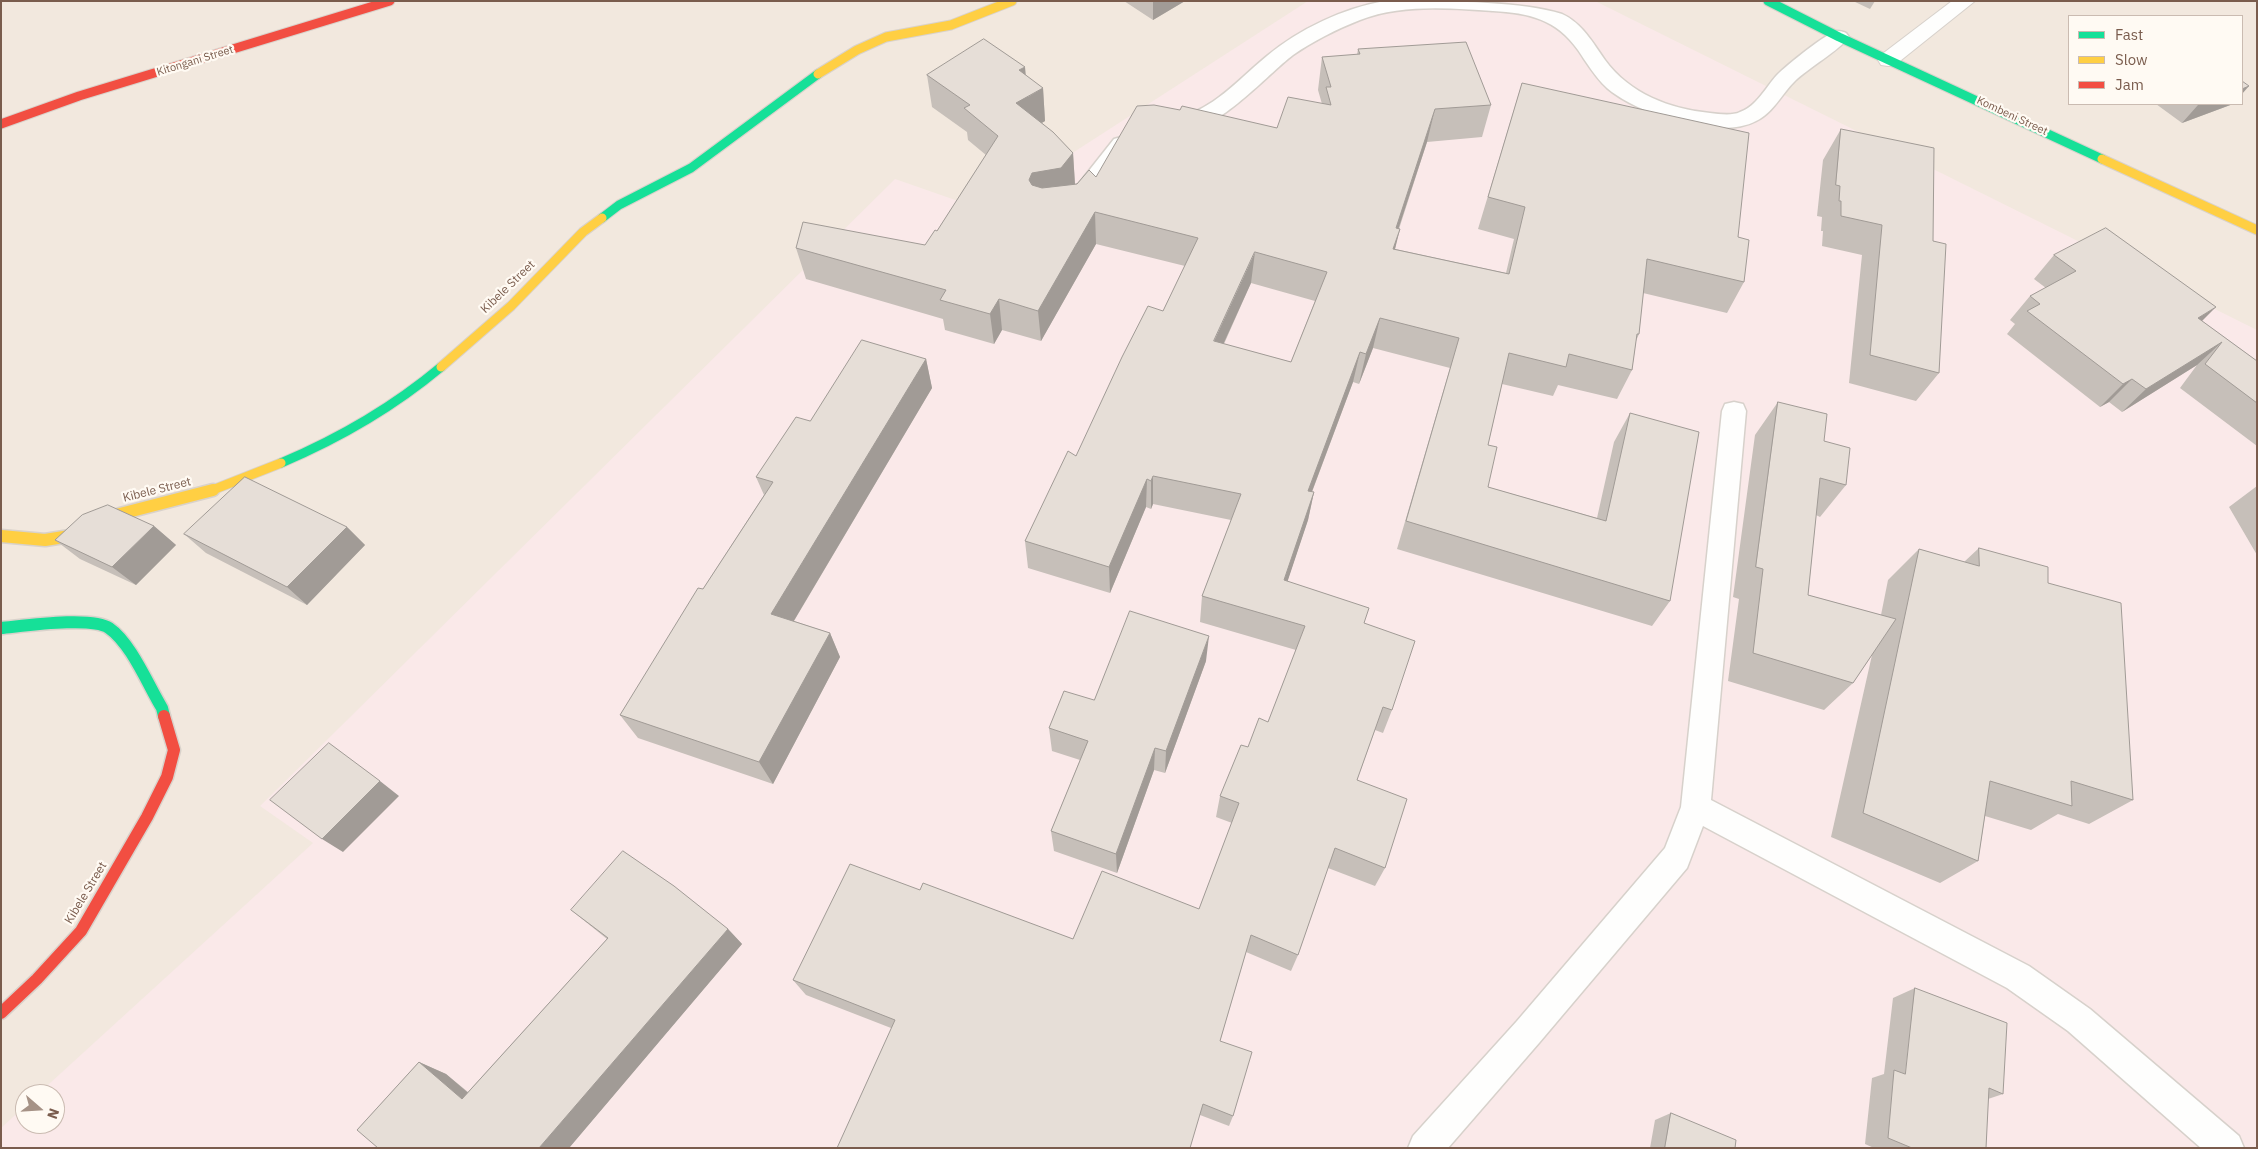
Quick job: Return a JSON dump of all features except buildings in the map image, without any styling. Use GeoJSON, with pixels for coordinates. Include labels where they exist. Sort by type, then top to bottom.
{"type":"FeatureCollection","features":[{"type":"Feature","properties":{"kind":"street","name":"Kitongani Street"},"geometry":{"type":"LineString","coordinates":[[1,124],[79,96],[390,1]]}},
{"type":"Feature","properties":{"kind":"street","name":"Kibele Street"},"geometry":{"type":"LineString","coordinates":[[1,536],[45,540],[70,536],[120,514],[210,491],[343,436],[369,422],[421,385],[511,306],[582,232],[619,205],[691,168],[815,77],[857,50],[886,37],[951,25],[1012,1]]}},
{"type":"Feature","properties":{"kind":"street","name":"Kombeni Street"},"geometry":{"type":"LineString","coordinates":[[1768,1],[1888,60],[2257,230]]}},
{"type":"Feature","properties":{"kind":"street"},"geometry":{"type":"LineString","coordinates":[[1888,60],[1965,1]]}},
{"type":"Feature","properties":{"kind":"street","name":"Kibele Street"},"geometry":{"type":"LineString","coordinates":[[1,628],[89,622],[107,626],[120,639],[162,708],[174,750],[167,777],[147,818],[81,931],[37,979],[1,1013]]}},
{"type":"Feature","properties":{"kind":"lane"},"geometry":{"type":"LineString","coordinates":[[1165,126],[1182,125],[1223,108],[1289,49],[1353,16],[1390,6],[1462,3],[1496,5],[1543,12],[1558,19],[1575,33],[1613,83],[1642,102],[1665,112],[1695,118],[1746,119],[1771,100],[1790,74],[1839,37]]}},
{"type":"Feature","properties":{"kind":"lane"},"geometry":{"type":"LineString","coordinates":[[1052,210],[1070,209],[1129,132],[1133,130]]}},
{"type":"Feature","properties":{"kind":"lane"},"geometry":{"type":"LineString","coordinates":[[1425,1148],[1528,1032],[1676,858],[1696,807],[1734,411]]}},
{"type":"Feature","properties":{"kind":"lane"},"geometry":{"type":"LineString","coordinates":[[1696,807],[2018,977],[2079,1020],[2227,1148]]}},
{"type":"Feature","properties":{"kind":"shaded area"},"geometry":{"type":"Polygon","coordinates":[[[1,1],[2257,1],[2257,1148],[1,1148],[1,1]]]}},
{"type":"Feature","properties":{"kind":"shaded area"},"geometry":{"type":"Polygon","coordinates":[[[1308,1],[1595,1],[2257,330],[2257,1148],[1,1148],[1,1128],[15,1115],[15,1134],[65,1134],[65,1084],[49,1084],[313,843],[260,806],[895,179],[984,210],[1308,1]]]}},
{"type":"Feature","properties":{"kind":"traffic: fast"},"geometry":{"type":"LineString","coordinates":[[1768,1],[1839,37],[2102,159]]}},
{"type":"Feature","properties":{"kind":"traffic: fast"},"geometry":{"type":"LineString","coordinates":[[602,218],[619,205],[691,168],[818,74]]}},
{"type":"Feature","properties":{"kind":"traffic: fast"},"geometry":{"type":"LineString","coordinates":[[281,463],[325,444],[366,422],[404,397],[441,367]]}},
{"type":"Feature","properties":{"kind":"traffic: fast"},"geometry":{"type":"LineString","coordinates":[[1,628],[74,623],[100,624],[108,627],[123,643],[130,654],[162,708],[164,716]]}},
{"type":"Feature","properties":{"kind":"traffic: slow"},"geometry":{"type":"LineString","coordinates":[[818,74],[857,50],[886,37],[951,25],[1012,1]]}},
{"type":"Feature","properties":{"kind":"traffic: slow"},"geometry":{"type":"LineString","coordinates":[[2102,159],[2257,230]]}},
{"type":"Feature","properties":{"kind":"traffic: slow"},"geometry":{"type":"LineString","coordinates":[[441,367],[511,306],[583,232],[602,218]]}},
{"type":"Feature","properties":{"kind":"traffic: slow"},"geometry":{"type":"LineString","coordinates":[[1,536],[45,540],[70,536],[120,514],[210,491],[281,463]]}},
{"type":"Feature","properties":{"kind":"traffic: jam"},"geometry":{"type":"LineString","coordinates":[[1,124],[79,96],[390,1]]}},
{"type":"Feature","properties":{"kind":"traffic: jam"},"geometry":{"type":"LineString","coordinates":[[1,1013],[37,979],[81,931],[147,817],[167,777],[174,750],[164,716]]}}]}
